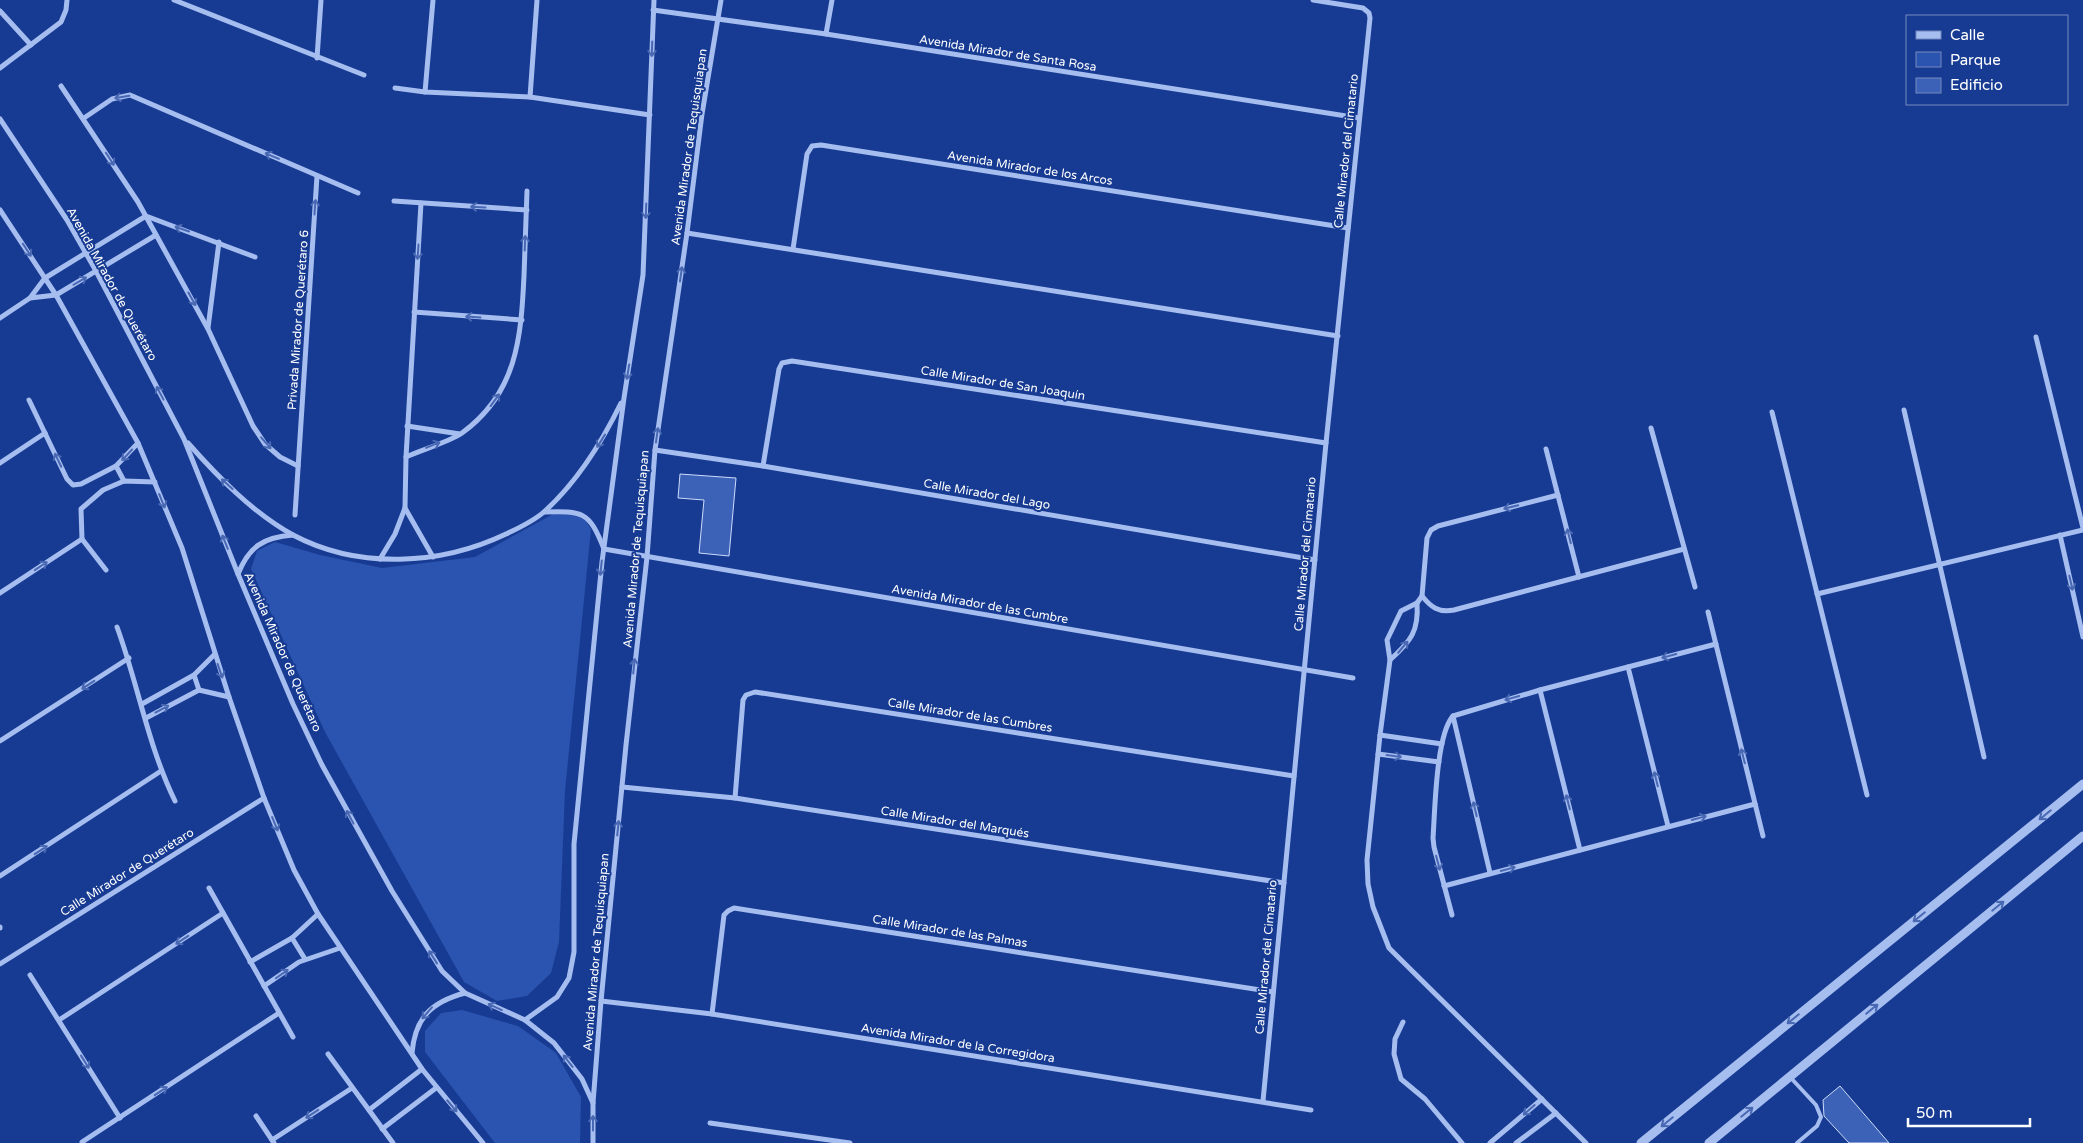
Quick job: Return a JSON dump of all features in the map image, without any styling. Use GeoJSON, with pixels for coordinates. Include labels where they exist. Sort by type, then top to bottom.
{"type":"FeatureCollection","features":[{"type":"Feature","properties":{"kind":"street"},"geometry":{"type":"LineString","coordinates":[[0,68],[61,22],[66,10],[67,0]]}},
{"type":"Feature","properties":{"kind":"street"},"geometry":{"type":"LineString","coordinates":[[174,0],[182,1],[317,58],[364,75]]}},
{"type":"Feature","properties":{"kind":"street"},"geometry":{"type":"LineString","coordinates":[[317,58],[321,0]]}},
{"type":"Feature","properties":{"kind":"street"},"geometry":{"type":"LineString","coordinates":[[425,92],[433,0]]}},
{"type":"Feature","properties":{"kind":"street"},"geometry":{"type":"LineString","coordinates":[[530,97],[537,0]]}},
{"type":"Feature","properties":{"kind":"street","name":"Avenida Mirador de Tequisquiapan"},"geometry":{"type":"LineString","coordinates":[[525,1020],[557,997],[569,978],[574,952],[574,844],[604,549],[643,275],[654,0]]}},
{"type":"Feature","properties":{"kind":"street","name":"Avenida Mirador de Tequisquiapan"},"geometry":{"type":"LineString","coordinates":[[593,1103],[622,787],[647,557],[655,450],[687,233],[702,114],[721,0]]}},
{"type":"Feature","properties":{"kind":"street"},"geometry":{"type":"LineString","coordinates":[[826,34],[832,0]]}},
{"type":"Feature","properties":{"kind":"street","name":"Calle Mirador del Cimatario"},"geometry":{"type":"LineString","coordinates":[[1263,1101],[1326,443],[1370,18],[1367,11],[1360,7],[1313,0]]}},
{"type":"Feature","properties":{"kind":"street","name":"Avenida Mirador de Santa Rosa"},"geometry":{"type":"LineString","coordinates":[[653,10],[826,34],[1360,118]]}},
{"type":"Feature","properties":{"kind":"street"},"geometry":{"type":"LineString","coordinates":[[0,11],[31,45]]}},
{"type":"Feature","properties":{"kind":"street"},"geometry":{"type":"LineString","coordinates":[[61,86],[84,118],[146,216],[208,328],[253,426],[265,444],[280,457],[298,466]]}},
{"type":"Feature","properties":{"kind":"street"},"geometry":{"type":"LineString","coordinates":[[395,88],[425,92],[530,97],[650,114]]}},
{"type":"Feature","properties":{"kind":"street"},"geometry":{"type":"LineString","coordinates":[[84,118],[112,99],[130,95],[358,193]]}},
{"type":"Feature","properties":{"kind":"street","name":"Avenida Mirador de Querétaro"},"geometry":{"type":"LineString","coordinates":[[0,119],[66,220],[96,271],[184,439],[238,574],[322,765],[392,891],[442,971],[465,993],[525,1020],[554,1043],[582,1079],[593,1103],[594,1143]]}},
{"type":"Feature","properties":{"kind":"street","name":"Avenida Mirador de los Arcos"},"geometry":{"type":"LineString","coordinates":[[793,249],[807,154],[812,146],[1348,228]]}},
{"type":"Feature","properties":{"kind":"street","name":"Privada Mirador de Querétaro 6"},"geometry":{"type":"LineString","coordinates":[[295,515],[317,176]]}},
{"type":"Feature","properties":{"kind":"street"},"geometry":{"type":"LineString","coordinates":[[406,457],[461,434],[489,408],[505,384],[515,358],[522,320],[527,191]]}},
{"type":"Feature","properties":{"kind":"street"},"geometry":{"type":"LineString","coordinates":[[394,201],[526,210]]}},
{"type":"Feature","properties":{"kind":"street"},"geometry":{"type":"LineString","coordinates":[[380,559],[395,534],[405,508],[407,426],[421,204]]}},
{"type":"Feature","properties":{"kind":"street"},"geometry":{"type":"LineString","coordinates":[[0,210],[56,295],[138,443],[182,548],[229,697],[264,798],[294,870],[318,914],[422,1069],[483,1143]]}},
{"type":"Feature","properties":{"kind":"street"},"geometry":{"type":"LineString","coordinates":[[146,216],[255,257]]}},
{"type":"Feature","properties":{"kind":"street"},"geometry":{"type":"LineString","coordinates":[[0,318],[30,298],[45,278],[146,216]]}},
{"type":"Feature","properties":{"kind":"street"},"geometry":{"type":"LineString","coordinates":[[687,233],[1338,336]]}},
{"type":"Feature","properties":{"kind":"street"},"geometry":{"type":"LineString","coordinates":[[30,298],[56,295],[156,235]]}},
{"type":"Feature","properties":{"kind":"street"},"geometry":{"type":"LineString","coordinates":[[208,328],[219,242]]}},
{"type":"Feature","properties":{"kind":"street"},"geometry":{"type":"LineString","coordinates":[[414,312],[522,320]]}},
{"type":"Feature","properties":{"kind":"street"},"geometry":{"type":"LineString","coordinates":[[1817,594],[2083,529],[2036,337]]}},
{"type":"Feature","properties":{"kind":"street","name":"Calle Mirador de San Joaquín"},"geometry":{"type":"LineString","coordinates":[[763,466],[779,369],[782,363],[792,361],[1326,443]]}},
{"type":"Feature","properties":{"kind":"street"},"geometry":{"type":"LineString","coordinates":[[184,439],[246,501],[293,535],[321,547],[380,559],[432,557],[462,551],[491,541],[518,528],[544,512],[568,487],[590,459],[624,398]]}},
{"type":"Feature","properties":{"kind":"street"},"geometry":{"type":"LineString","coordinates":[[28,400],[67,479],[74,485],[81,484],[116,466],[138,443]]}},
{"type":"Feature","properties":{"kind":"street"},"geometry":{"type":"LineString","coordinates":[[1904,410],[1984,757]]}},
{"type":"Feature","properties":{"kind":"street"},"geometry":{"type":"LineString","coordinates":[[1772,412],[1867,795]]}},
{"type":"Feature","properties":{"kind":"street"},"geometry":{"type":"LineString","coordinates":[[407,426],[461,434]]}},
{"type":"Feature","properties":{"kind":"street"},"geometry":{"type":"LineString","coordinates":[[1651,428],[1695,587]]}},
{"type":"Feature","properties":{"kind":"street"},"geometry":{"type":"LineString","coordinates":[[0,463],[44,433]]}},
{"type":"Feature","properties":{"kind":"street"},"geometry":{"type":"LineString","coordinates":[[1546,449],[1579,577]]}},
{"type":"Feature","properties":{"kind":"street","name":"Calle Mirador del Lago"},"geometry":{"type":"LineString","coordinates":[[655,450],[763,466],[1315,560]]}},
{"type":"Feature","properties":{"kind":"street"},"geometry":{"type":"LineString","coordinates":[[116,466],[124,481]]}},
{"type":"Feature","properties":{"kind":"street"},"geometry":{"type":"LineString","coordinates":[[106,570],[82,539],[81,509],[103,490],[124,481],[154,482]]}},
{"type":"Feature","properties":{"kind":"street"},"geometry":{"type":"LineString","coordinates":[[1558,495],[1438,526],[1431,530],[1428,538],[1422,596],[1417,603],[1401,611],[1387,640],[1390,660],[1367,860],[1373,907],[1381,932],[1389,948],[1586,1143]]}},
{"type":"Feature","properties":{"kind":"street"},"geometry":{"type":"LineString","coordinates":[[405,508],[432,557]]}},
{"type":"Feature","properties":{"kind":"street"},"geometry":{"type":"LineString","coordinates":[[544,512],[569,511],[587,517],[593,524],[604,549]]}},
{"type":"Feature","properties":{"kind":"street"},"geometry":{"type":"LineString","coordinates":[[238,574],[243,561],[258,545],[278,536],[293,535]]}},
{"type":"Feature","properties":{"kind":"street"},"geometry":{"type":"LineString","coordinates":[[2060,535],[2083,637]]}},
{"type":"Feature","properties":{"kind":"street"},"geometry":{"type":"LineString","coordinates":[[0,594],[82,539]]}},
{"type":"Feature","properties":{"kind":"street","name":"Avenida Mirador de las Cumbre"},"geometry":{"type":"LineString","coordinates":[[604,549],[1353,678]]}},
{"type":"Feature","properties":{"kind":"street"},"geometry":{"type":"LineString","coordinates":[[1422,596],[1430,605],[1443,612],[1684,549]]}},
{"type":"Feature","properties":{"kind":"street"},"geometry":{"type":"LineString","coordinates":[[1390,660],[1406,646],[1419,621],[1417,603]]}},
{"type":"Feature","properties":{"kind":"street"},"geometry":{"type":"LineString","coordinates":[[1708,612],[1763,836]]}},
{"type":"Feature","properties":{"kind":"street"},"geometry":{"type":"LineString","coordinates":[[117,626],[129,658],[161,771],[175,801]]}},
{"type":"Feature","properties":{"kind":"street"},"geometry":{"type":"LineString","coordinates":[[1452,915],[1433,838],[1439,762],[1442,744],[1453,716],[1540,690],[1716,644]]}},
{"type":"Feature","properties":{"kind":"street"},"geometry":{"type":"LineString","coordinates":[[142,704],[194,675],[215,654]]}},
{"type":"Feature","properties":{"kind":"street"},"geometry":{"type":"LineString","coordinates":[[0,741],[129,658]]}},
{"type":"Feature","properties":{"kind":"street"},"geometry":{"type":"LineString","coordinates":[[1628,667],[1668,826]]}},
{"type":"Feature","properties":{"kind":"street"},"geometry":{"type":"LineString","coordinates":[[194,675],[199,690]]}},
{"type":"Feature","properties":{"kind":"street"},"geometry":{"type":"LineString","coordinates":[[146,718],[199,690],[229,697]]}},
{"type":"Feature","properties":{"kind":"street"},"geometry":{"type":"LineString","coordinates":[[1540,690],[1580,850]]}},
{"type":"Feature","properties":{"kind":"street","name":"Calle Mirador de las Cumbres"},"geometry":{"type":"LineString","coordinates":[[735,798],[743,700],[746,695],[755,692],[1294,776]]}},
{"type":"Feature","properties":{"kind":"street"},"geometry":{"type":"LineString","coordinates":[[1453,716],[1490,873]]}},
{"type":"Feature","properties":{"kind":"street"},"geometry":{"type":"LineString","coordinates":[[1380,735],[1442,744]]}},
{"type":"Feature","properties":{"kind":"street"},"geometry":{"type":"LineString","coordinates":[[1378,754],[1439,762]]}},
{"type":"Feature","properties":{"kind":"street"},"geometry":{"type":"LineString","coordinates":[[0,876],[161,771]]}},
{"type":"Feature","properties":{"kind":"street"},"geometry":{"type":"LineString","coordinates":[[1641,1143],[2083,784]]}},
{"type":"Feature","properties":{"kind":"street","name":"Calle Mirador del Marqués"},"geometry":{"type":"LineString","coordinates":[[622,787],[735,798],[1284,883]]}},
{"type":"Feature","properties":{"kind":"street","name":"Calle Mirador de Querétaro"},"geometry":{"type":"LineString","coordinates":[[0,964],[264,798]]}},
{"type":"Feature","properties":{"kind":"street"},"geometry":{"type":"LineString","coordinates":[[1444,886],[1754,804]]}},
{"type":"Feature","properties":{"kind":"street"},"geometry":{"type":"LineString","coordinates":[[1709,1143],[2083,836]]}},
{"type":"Feature","properties":{"kind":"street"},"geometry":{"type":"LineString","coordinates":[[208,888],[293,1037]]}},
{"type":"Feature","properties":{"kind":"street","name":"Calle Mirador de las Palmas"},"geometry":{"type":"LineString","coordinates":[[712,1014],[724,916],[734,908],[1273,992]]}},
{"type":"Feature","properties":{"kind":"street"},"geometry":{"type":"LineString","coordinates":[[59,1020],[223,913]]}},
{"type":"Feature","properties":{"kind":"street"},"geometry":{"type":"LineString","coordinates":[[250,962],[292,938],[318,914]]}},
{"type":"Feature","properties":{"kind":"street"},"geometry":{"type":"LineString","coordinates":[[292,938],[305,959]]}},
{"type":"Feature","properties":{"kind":"street"},"geometry":{"type":"LineString","coordinates":[[264,986],[305,959],[340,948]]}},
{"type":"Feature","properties":{"kind":"street"},"geometry":{"type":"LineString","coordinates":[[30,975],[120,1118]]}},
{"type":"Feature","properties":{"kind":"street"},"geometry":{"type":"LineString","coordinates":[[412,1053],[413,1037],[420,1021],[432,1007],[447,998],[465,993]]}},
{"type":"Feature","properties":{"kind":"street","name":"Avenida Mirador de la Corregidora"},"geometry":{"type":"LineString","coordinates":[[601,1001],[712,1014],[1311,1110]]}},
{"type":"Feature","properties":{"kind":"street"},"geometry":{"type":"LineString","coordinates":[[82,1142],[279,1013]]}},
{"type":"Feature","properties":{"kind":"street"},"geometry":{"type":"LineString","coordinates":[[1402,1022],[1395,1038],[1394,1054],[1401,1079],[1425,1099],[1462,1143]]}},
{"type":"Feature","properties":{"kind":"street"},"geometry":{"type":"LineString","coordinates":[[328,1054],[393,1143]]}},
{"type":"Feature","properties":{"kind":"street"},"geometry":{"type":"LineString","coordinates":[[369,1110],[422,1069]]}},
{"type":"Feature","properties":{"kind":"street"},"geometry":{"type":"LineString","coordinates":[[256,1116],[273,1142],[352,1088]]}},
{"type":"Feature","properties":{"kind":"street"},"geometry":{"type":"LineString","coordinates":[[382,1129],[436,1088]]}},
{"type":"Feature","properties":{"kind":"street"},"geometry":{"type":"LineString","coordinates":[[1490,1143],[1542,1100]]}},
{"type":"Feature","properties":{"kind":"street"},"geometry":{"type":"LineString","coordinates":[[1516,1143],[1556,1113]]}},
{"type":"Feature","properties":{"kind":"street"},"geometry":{"type":"LineString","coordinates":[[710,1123],[850,1143]]}},
{"type":"Feature","properties":{"kind":"lane"},"geometry":{"type":"LineString","coordinates":[[1790,1077],[1816,1105],[1821,1117],[1817,1126],[1797,1143]]}},
{"type":"Feature","properties":{"kind":"green space"},"geometry":{"type":"Polygon","coordinates":[[[569,512],[583,517],[591,529],[565,791],[559,942],[551,973],[527,996],[497,1001],[464,982],[325,732],[251,569],[257,551],[275,542],[320,555],[382,568],[475,557],[555,513],[569,512]]]}},
{"type":"Feature","properties":{"kind":"green space"},"geometry":{"type":"Polygon","coordinates":[[[462,1010],[518,1026],[556,1053],[581,1097],[580,1143],[495,1143],[425,1052],[425,1031],[441,1013],[462,1010]]]}},
{"type":"Feature","properties":{"kind":"building"},"geometry":{"type":"Polygon","coordinates":[[[680,474],[736,478],[729,556],[699,553],[704,500],[678,498],[680,474]]]}},
{"type":"Feature","properties":{"kind":"building"},"geometry":{"type":"Polygon","coordinates":[[[1840,1086],[1889,1143],[1849,1143],[1824,1116],[1823,1100],[1840,1086]]]}}]}
